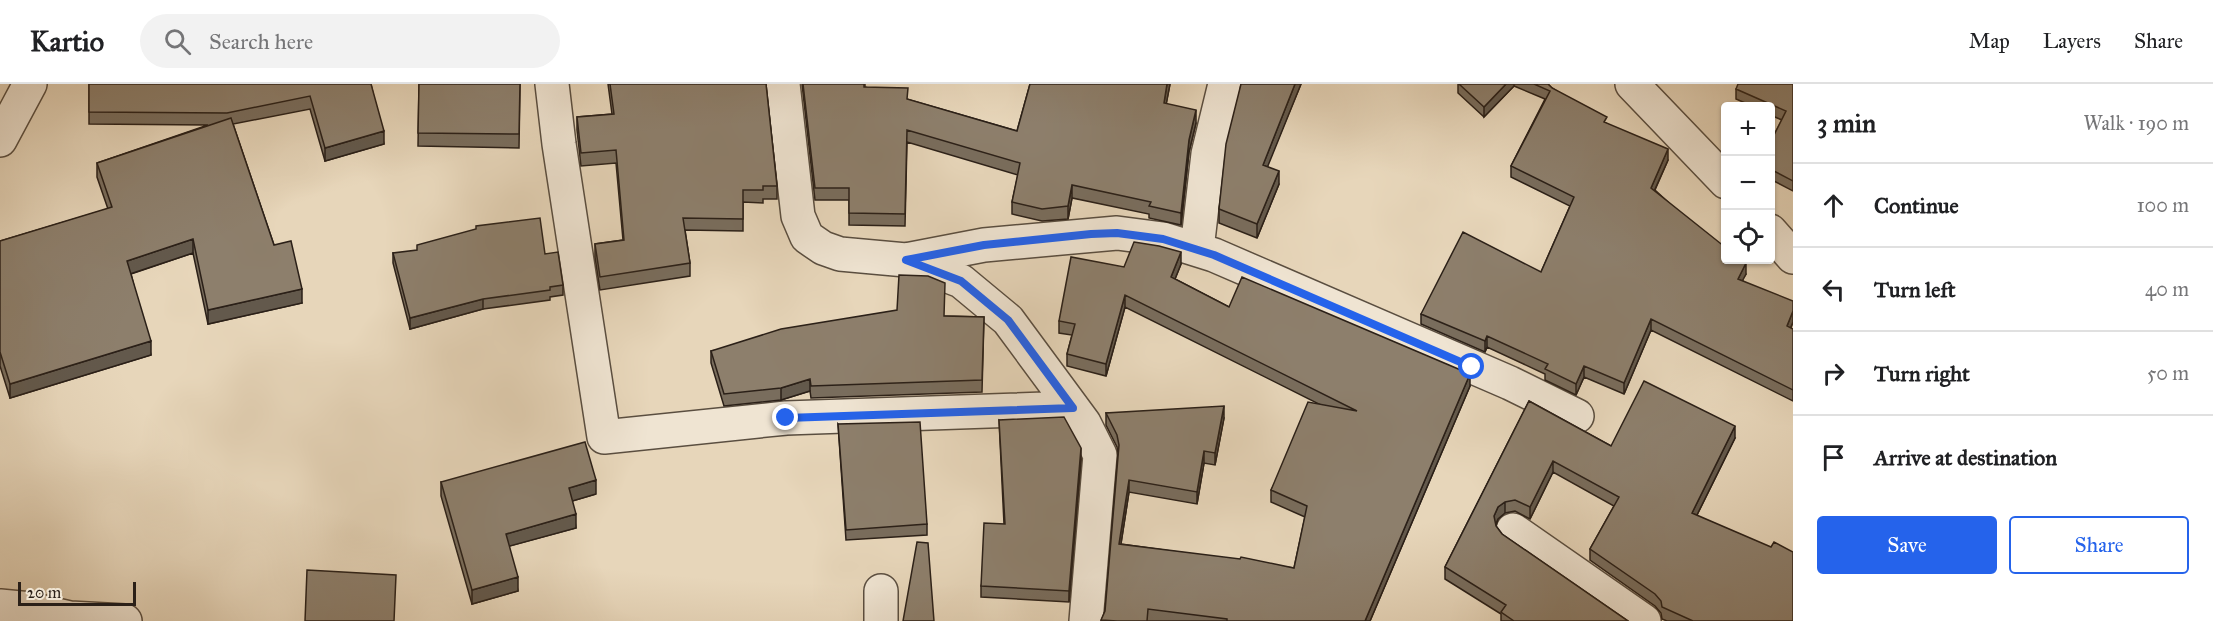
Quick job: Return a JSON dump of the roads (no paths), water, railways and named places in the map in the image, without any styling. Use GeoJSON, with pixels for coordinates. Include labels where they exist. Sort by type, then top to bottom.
{"type":"FeatureCollection","features":[{"type":"Feature","properties":{"kind":"street"},"geometry":{"type":"LineString","coordinates":[[0,140],[30,84]]}},
{"type":"Feature","properties":{"kind":"street"},"geometry":{"type":"LineString","coordinates":[[552,84],[562,167],[604,437],[786,418],[1073,408]]}},
{"type":"Feature","properties":{"kind":"street"},"geometry":{"type":"LineString","coordinates":[[783,84],[798,216],[807,237],[823,248],[840,254],[906,260],[961,281],[1008,320],[1084,423],[1100,455],[1086,621]]}},
{"type":"Feature","properties":{"kind":"street"},"geometry":{"type":"LineString","coordinates":[[1197,249],[1208,154],[1225,84]]}},
{"type":"Feature","properties":{"kind":"street"},"geometry":{"type":"LineString","coordinates":[[1632,84],[1721,178]]}},
{"type":"Feature","properties":{"kind":"street"},"geometry":{"type":"LineString","coordinates":[[906,260],[984,245],[1108,233],[1163,239],[1197,249],[1510,383],[1577,416]]}},
{"type":"Feature","properties":{"kind":"street"},"geometry":{"type":"LineString","coordinates":[[1775,237],[1793,257]]}},
{"type":"Feature","properties":{"kind":"street"},"geometry":{"type":"LineString","coordinates":[[1513,530],[1644,621]]}},
{"type":"Feature","properties":{"kind":"street"},"geometry":{"type":"LineString","coordinates":[[0,606],[32,609],[70,618],[125,621]]}}]}
